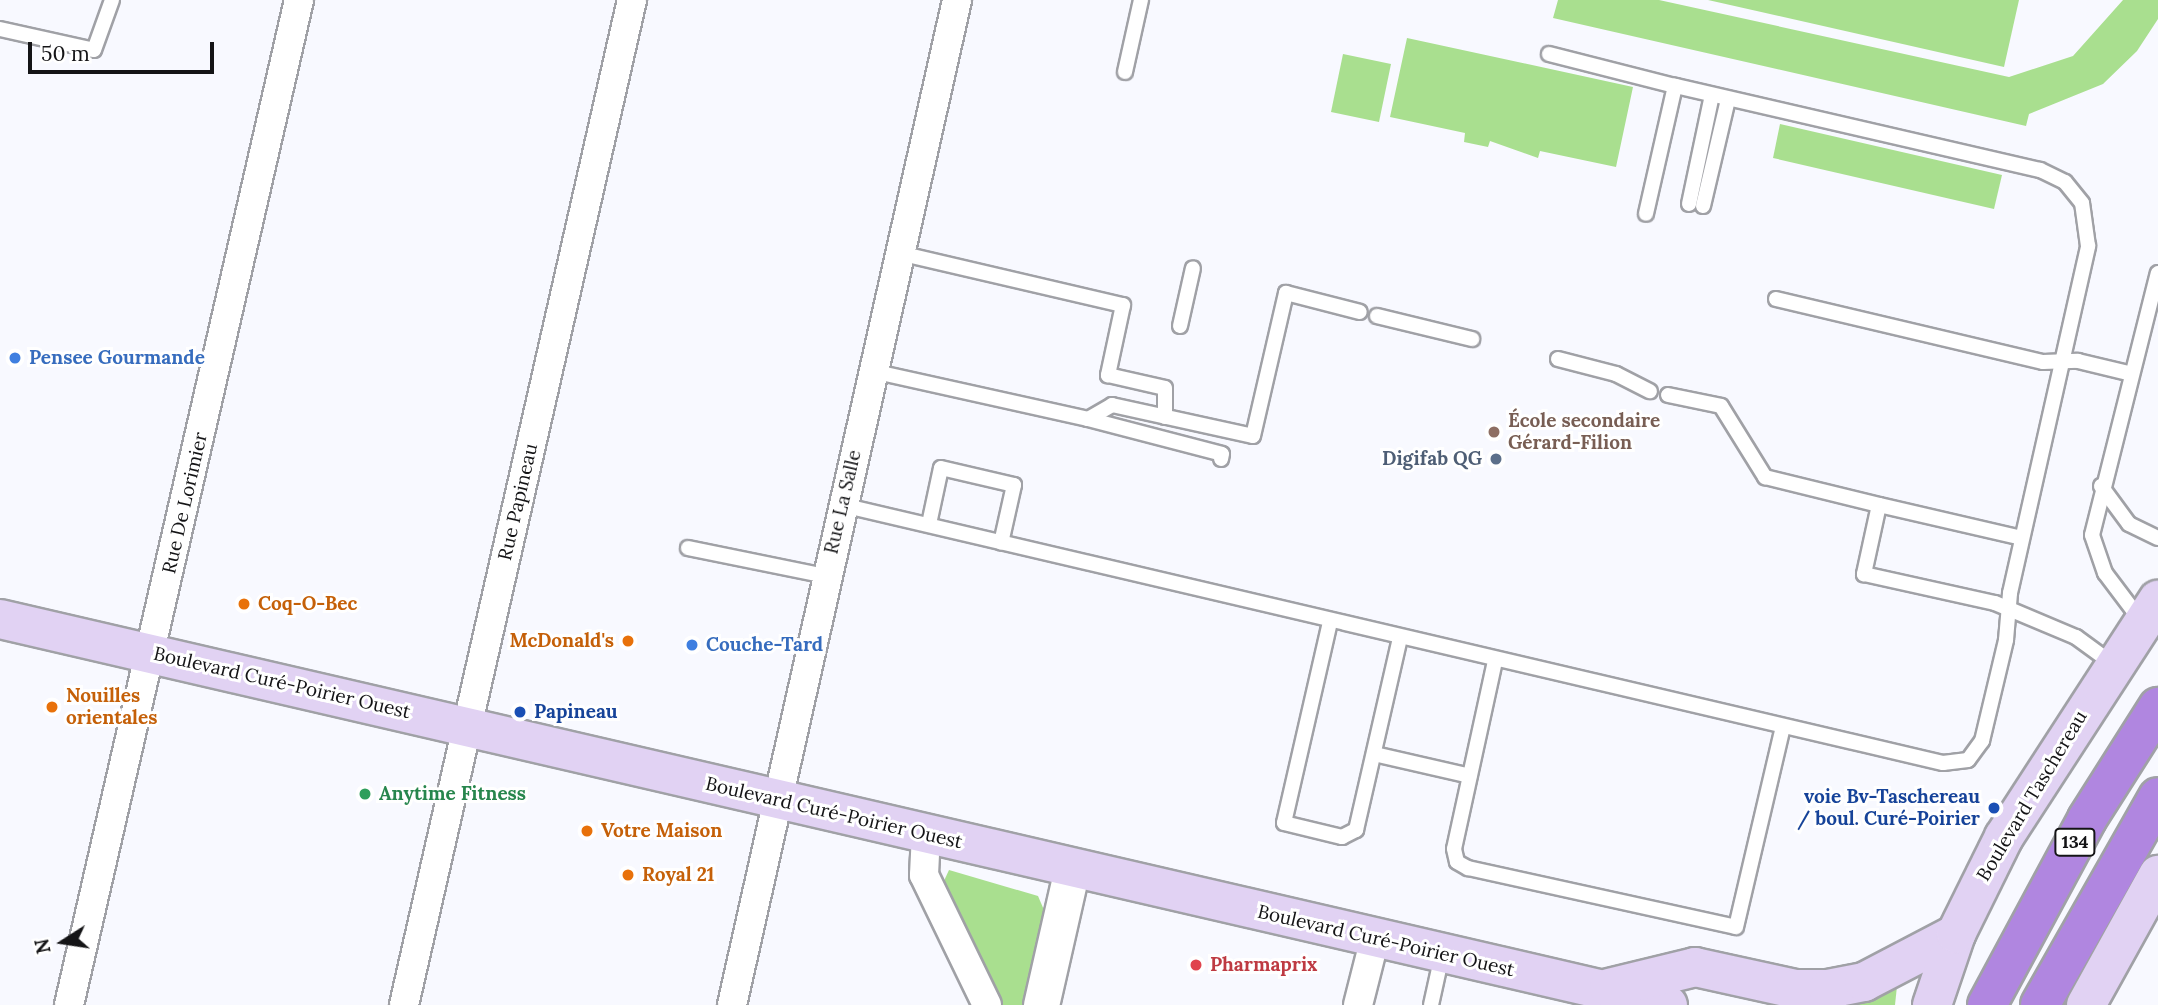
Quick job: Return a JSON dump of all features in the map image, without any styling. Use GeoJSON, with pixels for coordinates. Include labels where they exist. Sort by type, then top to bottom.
{"type":"FeatureCollection","features":[{"type":"Feature","properties":{"kind":"highway","name":"134"},"geometry":{"type":"LineString","coordinates":[[1988,997],[2158,706]]}},
{"type":"Feature","properties":{"kind":"highway","name":"134"},"geometry":{"type":"LineString","coordinates":[[2042,1001],[2158,797]]}},
{"type":"Feature","properties":{"kind":"main road","name":"Boulevard Taschereau"},"geometry":{"type":"LineString","coordinates":[[1932,1005],[1954,943],[2004,837],[2113,664],[2150,611]]}},
{"type":"Feature","properties":{"kind":"main road","name":"Boulevard Curé-Poirier Ouest"},"geometry":{"type":"LineString","coordinates":[[0,619],[468,725],[1668,1005]]}},
{"type":"Feature","properties":{"kind":"main road"},"geometry":{"type":"LineString","coordinates":[[2086,1005],[2158,875]]}},
{"type":"Feature","properties":{"kind":"main road"},"geometry":{"type":"LineString","coordinates":[[1601,990],[1695,967],[1795,989],[1828,989],[1864,982],[1954,943],[1988,997]]}},
{"type":"Feature","properties":{"kind":"street","name":"Rue De Lorimier"},"geometry":{"type":"LineString","coordinates":[[69,1005],[152,653],[299,0]]}},
{"type":"Feature","properties":{"kind":"street","name":"Rue Papineau"},"geometry":{"type":"LineString","coordinates":[[404,1005],[632,0]]}},
{"type":"Feature","properties":{"kind":"street","name":"Rue La Salle"},"geometry":{"type":"LineString","coordinates":[[732,1005],[957,0]]}},
{"type":"Feature","properties":{"kind":"street"},"geometry":{"type":"LineString","coordinates":[[926,834],[923,875],[987,1005]]}},
{"type":"Feature","properties":{"kind":"street"},"geometry":{"type":"LineString","coordinates":[[1041,1005],[1072,867]]}},
{"type":"Feature","properties":{"kind":"street"},"geometry":{"type":"LineString","coordinates":[[1358,1005],[1376,938]]}},
{"type":"Feature","properties":{"kind":"lane"},"geometry":{"type":"LineString","coordinates":[[0,29],[94,50],[112,0]]}},
{"type":"Feature","properties":{"kind":"lane"},"geometry":{"type":"LineString","coordinates":[[1125,72],[1141,0]]}},
{"type":"Feature","properties":{"kind":"lane"},"geometry":{"type":"LineString","coordinates":[[842,505],[1783,727],[1942,763],[1968,760],[1982,741],[2022,538],[2090,237],[2086,211],[2066,182],[2040,170],[1728,99],[1549,54]]}},
{"type":"Feature","properties":{"kind":"lane"},"geometry":{"type":"LineString","coordinates":[[1646,214],[1675,86]]}},
{"type":"Feature","properties":{"kind":"lane"},"geometry":{"type":"LineString","coordinates":[[1712,95],[1696,205],[1728,99]]}},
{"type":"Feature","properties":{"kind":"lane"},"geometry":{"type":"LineString","coordinates":[[899,253],[1124,305],[1108,375],[1165,388],[1166,417]]}},
{"type":"Feature","properties":{"kind":"lane"},"geometry":{"type":"LineString","coordinates":[[1180,326],[1193,268]]}},
{"type":"Feature","properties":{"kind":"lane"},"geometry":{"type":"LineString","coordinates":[[2150,611],[2095,553],[2092,526],[2128,373],[2158,273]]}},
{"type":"Feature","properties":{"kind":"lane"},"geometry":{"type":"LineString","coordinates":[[1088,419],[1112,405],[1253,436],[1286,293],[1360,312]]}},
{"type":"Feature","properties":{"kind":"lane"},"geometry":{"type":"LineString","coordinates":[[1776,299],[2043,362],[2062,362],[2128,373]]}},
{"type":"Feature","properties":{"kind":"lane"},"geometry":{"type":"LineString","coordinates":[[1377,316],[1472,339]]}},
{"type":"Feature","properties":{"kind":"lane"},"geometry":{"type":"LineString","coordinates":[[1558,359],[1616,374],[1650,391]]}},
{"type":"Feature","properties":{"kind":"lane"},"geometry":{"type":"LineString","coordinates":[[872,371],[1088,419],[1222,454],[1221,459]]}},
{"type":"Feature","properties":{"kind":"lane"},"geometry":{"type":"LineString","coordinates":[[1668,395],[1721,406],[1765,477],[2022,538]]}},
{"type":"Feature","properties":{"kind":"lane"},"geometry":{"type":"LineString","coordinates":[[929,524],[941,468],[1014,485],[1001,543]]}},
{"type":"Feature","properties":{"kind":"lane"},"geometry":{"type":"LineString","coordinates":[[2101,486],[2129,524],[2158,538]]}},
{"type":"Feature","properties":{"kind":"lane"},"geometry":{"type":"LineString","coordinates":[[1879,505],[1864,574],[2008,609],[2076,637],[2113,664]]}},
{"type":"Feature","properties":{"kind":"lane"},"geometry":{"type":"LineString","coordinates":[[688,548],[826,576]]}},
{"type":"Feature","properties":{"kind":"lane"},"geometry":{"type":"LineString","coordinates":[[1330,622],[1284,823],[1354,834],[1400,638]]}},
{"type":"Feature","properties":{"kind":"lane"},"geometry":{"type":"LineString","coordinates":[[1495,661],[1454,849],[1461,866],[1732,928],[1742,919],[1783,727]]}},
{"type":"Feature","properties":{"kind":"lane"},"geometry":{"type":"LineString","coordinates":[[1374,754],[1470,776]]}},
{"type":"Feature","properties":{"kind":"lane"},"geometry":{"type":"LineString","coordinates":[[1431,1005],[1442,953]]}},
{"type":"Feature","properties":{"kind":"green space"},"geometry":{"type":"Polygon","coordinates":[[[1558,0],[1659,0],[2009,77],[2073,56],[2123,0],[2158,0],[2158,19],[2137,51],[2103,84],[2029,114],[2026,126],[1553,18],[1558,0]]]}},
{"type":"Feature","properties":{"kind":"green space"},"geometry":{"type":"Polygon","coordinates":[[[1708,0],[2019,0],[2004,67],[1708,0]]]}},
{"type":"Feature","properties":{"kind":"green space"},"geometry":{"type":"Polygon","coordinates":[[[1407,38],[1633,87],[1616,167],[1540,151],[1538,158],[1490,141],[1488,147],[1464,142],[1465,133],[1390,117],[1407,38]]]}},
{"type":"Feature","properties":{"kind":"green space"},"geometry":{"type":"Polygon","coordinates":[[[1343,54],[1391,64],[1379,122],[1331,112],[1343,54]]]}},
{"type":"Feature","properties":{"kind":"green space"},"geometry":{"type":"Polygon","coordinates":[[[1780,124],[2002,175],[1994,209],[1773,158],[1780,124]]]}},
{"type":"Feature","properties":{"kind":"green space"},"geometry":{"type":"Polygon","coordinates":[[[949,870],[1038,896],[1044,910],[1023,1005],[1003,1005],[943,883],[949,870]]]}},
{"type":"Feature","properties":{"kind":"green space"},"geometry":{"type":"Polygon","coordinates":[[[1897,986],[1895,1005],[1815,1005],[1897,986]]]}},
{"type":"Feature","properties":{"kind":"place","name":"Pensee Gourmande"},"geometry":{"type":"Point","coordinates":[15,358]}},
{"type":"Feature","properties":{"kind":"place","name":"École secondaire Gérard-Filion"},"geometry":{"type":"Point","coordinates":[1494,432]}},
{"type":"Feature","properties":{"kind":"place","name":"Digifab QG"},"geometry":{"type":"Point","coordinates":[1496,459]}},
{"type":"Feature","properties":{"kind":"place","name":"Coq-O-Bec"},"geometry":{"type":"Point","coordinates":[244,604]}},
{"type":"Feature","properties":{"kind":"place","name":"McDonald's"},"geometry":{"type":"Point","coordinates":[628,641]}},
{"type":"Feature","properties":{"kind":"place","name":"Couche-Tard"},"geometry":{"type":"Point","coordinates":[692,645]}},
{"type":"Feature","properties":{"kind":"place","name":"Nouilles orientales"},"geometry":{"type":"Point","coordinates":[52,707]}},
{"type":"Feature","properties":{"kind":"place","name":"Papineau"},"geometry":{"type":"Point","coordinates":[520,712]}},
{"type":"Feature","properties":{"kind":"place","name":"Anytime Fitness"},"geometry":{"type":"Point","coordinates":[365,794]}},
{"type":"Feature","properties":{"kind":"place","name":"voie Bv-Taschereau / boul. Curé-Poirier"},"geometry":{"type":"Point","coordinates":[1994,808]}},
{"type":"Feature","properties":{"kind":"place","name":"Votre Maison"},"geometry":{"type":"Point","coordinates":[587,831]}},
{"type":"Feature","properties":{"kind":"place","name":"Royal 21"},"geometry":{"type":"Point","coordinates":[628,875]}},
{"type":"Feature","properties":{"kind":"place","name":"Pharmaprix"},"geometry":{"type":"Point","coordinates":[1196,965]}}]}
